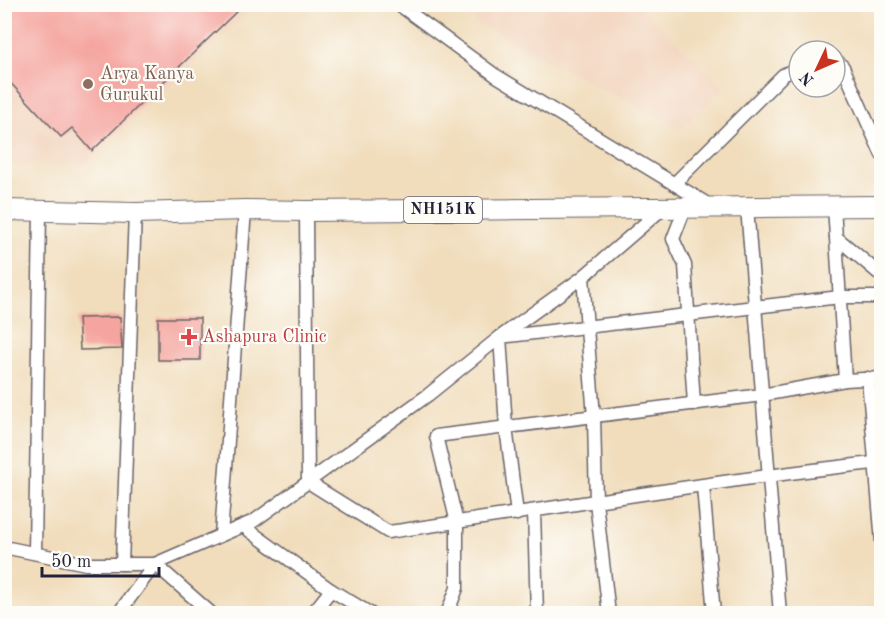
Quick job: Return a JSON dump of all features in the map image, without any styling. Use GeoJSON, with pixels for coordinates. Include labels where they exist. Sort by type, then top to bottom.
{"type":"FeatureCollection","features":[{"type":"Feature","properties":{"kind":"highway","name":"NH151K"},"geometry":{"type":"LineString","coordinates":[[4,210],[135,213],[244,210],[882,206]]}},
{"type":"Feature","properties":{"kind":"street"},"geometry":{"type":"LineString","coordinates":[[398,4],[495,75],[712,207]]}},
{"type":"Feature","properties":{"kind":"street"},"geometry":{"type":"LineString","coordinates":[[674,184],[787,73]]}},
{"type":"Feature","properties":{"kind":"street"},"geometry":{"type":"LineString","coordinates":[[847,76],[882,155]]}},
{"type":"Feature","properties":{"kind":"street"},"geometry":{"type":"LineString","coordinates":[[834,206],[845,380]]}},
{"type":"Feature","properties":{"kind":"street"},"geometry":{"type":"LineString","coordinates":[[747,207],[780,614]]}},
{"type":"Feature","properties":{"kind":"street"},"geometry":{"type":"LineString","coordinates":[[4,546],[86,564],[155,564],[254,521],[428,395],[500,337],[583,277],[663,208]]}},
{"type":"Feature","properties":{"kind":"street"},"geometry":{"type":"LineString","coordinates":[[685,208],[673,239],[685,265],[694,404]]}},
{"type":"Feature","properties":{"kind":"street"},"geometry":{"type":"LineString","coordinates":[[221,536],[244,210]]}},
{"type":"Feature","properties":{"kind":"street"},"geometry":{"type":"LineString","coordinates":[[35,553],[39,211]]}},
{"type":"Feature","properties":{"kind":"street"},"geometry":{"type":"LineString","coordinates":[[306,211],[308,482]]}},
{"type":"Feature","properties":{"kind":"street"},"geometry":{"type":"LineString","coordinates":[[123,564],[135,213]]}},
{"type":"Feature","properties":{"kind":"street"},"geometry":{"type":"LineString","coordinates":[[836,237],[882,276]]}},
{"type":"Feature","properties":{"kind":"street"},"geometry":{"type":"LineString","coordinates":[[583,277],[594,417],[596,502],[609,614]]}},
{"type":"Feature","properties":{"kind":"street"},"geometry":{"type":"LineString","coordinates":[[500,337],[840,297],[882,297]]}},
{"type":"Feature","properties":{"kind":"street"},"geometry":{"type":"LineString","coordinates":[[500,337],[506,427],[517,514]]}},
{"type":"Feature","properties":{"kind":"street"},"geometry":{"type":"LineString","coordinates":[[868,378],[879,462],[879,533],[882,542]]}},
{"type":"Feature","properties":{"kind":"street"},"geometry":{"type":"LineString","coordinates":[[447,614],[457,588],[457,523],[436,436],[762,395],[845,380],[882,378]]}},
{"type":"Feature","properties":{"kind":"street"},"geometry":{"type":"LineString","coordinates":[[308,482],[388,532],[703,486],[769,474],[879,462]]}},
{"type":"Feature","properties":{"kind":"street"},"geometry":{"type":"LineString","coordinates":[[703,486],[714,614]]}},
{"type":"Feature","properties":{"kind":"street"},"geometry":{"type":"LineString","coordinates":[[534,511],[537,614]]}},
{"type":"Feature","properties":{"kind":"street"},"geometry":{"type":"LineString","coordinates":[[243,526],[331,590],[371,614]]}},
{"type":"Feature","properties":{"kind":"street"},"geometry":{"type":"LineString","coordinates":[[118,614],[155,564]]}},
{"type":"Feature","properties":{"kind":"street"},"geometry":{"type":"LineString","coordinates":[[155,564],[212,614]]}},
{"type":"Feature","properties":{"kind":"street"},"geometry":{"type":"LineString","coordinates":[[312,614],[331,590]]}},
{"type":"Feature","properties":{"kind":"shaded area","name":"Arya Kanya Gurukul"},"geometry":{"type":"Polygon","coordinates":[[[5,5],[255,5],[86,164],[5,164],[5,5]]]}},
{"type":"Feature","properties":{"kind":"shaded area"},"geometry":{"type":"Polygon","coordinates":[[[453,5],[638,5],[724,87],[681,129],[480,25],[453,5]]]}},
{"type":"Feature","properties":{"kind":"building","name":"Arya Kanya Gurukul"},"geometry":{"type":"Polygon","coordinates":[[[4,4],[228,4],[236,12],[92,151],[72,128],[61,137],[4,76],[4,4]]]}},
{"type":"Feature","properties":{"kind":"building"},"geometry":{"type":"Polygon","coordinates":[[[120,317],[122,349],[80,350],[78,318],[120,317]]]}},
{"type":"Feature","properties":{"kind":"building"},"geometry":{"type":"Polygon","coordinates":[[[158,318],[200,318],[200,360],[158,360],[158,318]]]}},
{"type":"Feature","properties":{"kind":"place","name":"Arya Kanya Gurukul"},"geometry":{"type":"Point","coordinates":[88,84]}},
{"type":"Feature","properties":{"kind":"place","name":"Ashapura Clinic"},"geometry":{"type":"Point","coordinates":[189,337]}}]}
